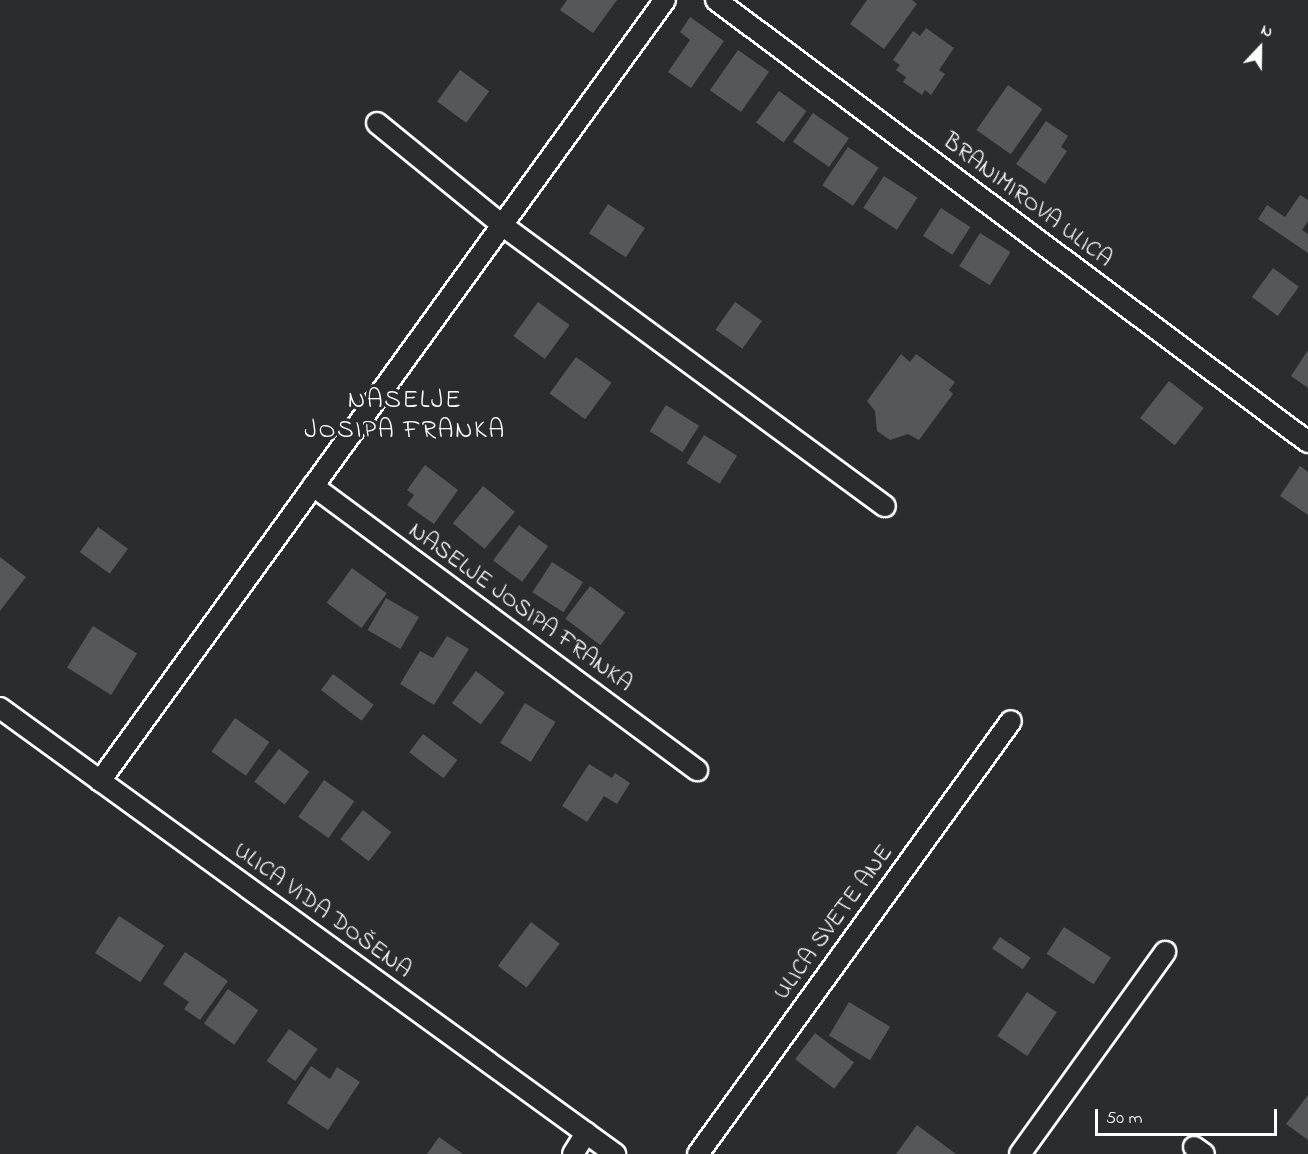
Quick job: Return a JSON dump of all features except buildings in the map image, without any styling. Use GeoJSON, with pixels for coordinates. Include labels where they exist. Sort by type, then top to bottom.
{"type":"FeatureCollection","features":[{"type":"Feature","properties":{"kind":"street"},"geometry":{"type":"LineString","coordinates":[[100,781],[665,0]]}},
{"type":"Feature","properties":{"kind":"street","name":"BRANIMIROVA ULICA"},"geometry":{"type":"LineString","coordinates":[[716,0],[1308,442]]}},
{"type":"Feature","properties":{"kind":"street"},"geometry":{"type":"LineString","coordinates":[[377,123],[502,225],[885,506]]}},
{"type":"Feature","properties":{"kind":"street","name":"NASELJE JOSIPA FRANKA"},"geometry":{"type":"LineString","coordinates":[[313,486],[697,770]]}},
{"type":"Feature","properties":{"kind":"street","name":"ULICA VIDA DOŠENA"},"geometry":{"type":"LineString","coordinates":[[0,708],[615,1154]]}},
{"type":"Feature","properties":{"kind":"street","name":"ULICA SVETE ANE"},"geometry":{"type":"LineString","coordinates":[[698,1154],[1011,721]]}},
{"type":"Feature","properties":{"kind":"street"},"geometry":{"type":"LineString","coordinates":[[1020,1154],[1165,952]]}},
{"type":"Feature","properties":{"kind":"street"},"geometry":{"type":"LineString","coordinates":[[573,1154],[586,1133]]}},
{"type":"Feature","properties":{"kind":"district","name":"NASELJE JOSIPA FRANKA"},"geometry":{"type":"Point","coordinates":[405,417]}}]}
